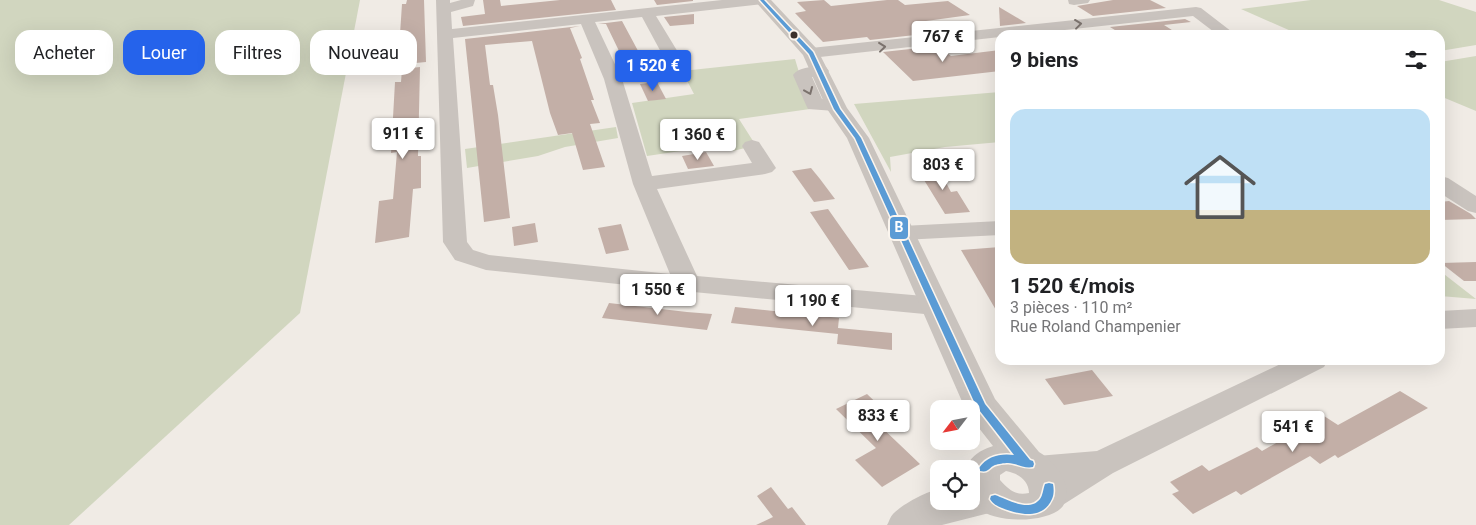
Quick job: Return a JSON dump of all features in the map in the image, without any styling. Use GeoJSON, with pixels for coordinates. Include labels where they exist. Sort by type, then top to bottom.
{"type":"FeatureCollection","features":[{"type":"Feature","properties":{"kind":"street"},"geometry":{"type":"LineString","coordinates":[[468,0],[468,3],[462,6],[442,4],[455,242],[464,255],[486,262],[682,283],[935,306]]}},
{"type":"Feature","properties":{"kind":"street"},"geometry":{"type":"LineString","coordinates":[[445,34],[594,14],[646,12],[762,0],[815,62],[843,120],[858,138],[1018,490]]}},
{"type":"Feature","properties":{"kind":"street"},"geometry":{"type":"LineString","coordinates":[[1123,4],[1145,15]]}},
{"type":"Feature","properties":{"kind":"street"},"geometry":{"type":"LineString","coordinates":[[1026,30],[1145,15],[1196,11],[1221,30]]}},
{"type":"Feature","properties":{"kind":"street"},"geometry":{"type":"LineString","coordinates":[[646,12],[678,67]]}},
{"type":"Feature","properties":{"kind":"street"},"geometry":{"type":"LineString","coordinates":[[594,14],[644,184],[684,276],[682,283]]}},
{"type":"Feature","properties":{"kind":"street"},"geometry":{"type":"LineString","coordinates":[[815,62],[995,34]]}},
{"type":"Feature","properties":{"kind":"street"},"geometry":{"type":"LineString","coordinates":[[644,184],[765,168],[752,146]]}},
{"type":"Feature","properties":{"kind":"street"},"geometry":{"type":"LineString","coordinates":[[1445,186],[1476,206]]}},
{"type":"Feature","properties":{"kind":"street"},"geometry":{"type":"LineString","coordinates":[[902,233],[995,228]]}},
{"type":"Feature","properties":{"kind":"street"},"geometry":{"type":"LineString","coordinates":[[1445,320],[1476,318]]}},
{"type":"Feature","properties":{"kind":"street"},"geometry":{"type":"LineString","coordinates":[[923,513],[1018,490],[1101,464],[1304,365]]}},
{"type":"Feature","properties":{"kind":"green space"},"geometry":{"type":"Polygon","coordinates":[[[0,0],[360,0],[354,30],[310,30],[310,75],[346,75],[300,313],[69,525],[0,525],[0,0]]]}},
{"type":"Feature","properties":{"kind":"green space"},"geometry":{"type":"Polygon","coordinates":[[[1311,0],[1439,0],[1476,12],[1476,45],[1445,50],[1445,30],[1289,30],[1241,9],[1311,0]]]}},
{"type":"Feature","properties":{"kind":"green space"},"geometry":{"type":"Polygon","coordinates":[[[1476,56],[1476,111],[1445,98],[1445,61],[1476,56]]]}},
{"type":"Feature","properties":{"kind":"green space"},"geometry":{"type":"Polygon","coordinates":[[[795,59],[810,109],[739,119],[753,141],[745,148],[733,151],[728,144],[647,156],[632,103],[694,94],[682,71],[795,59]]]}},
{"type":"Feature","properties":{"kind":"green space"},"geometry":{"type":"Polygon","coordinates":[[[995,92],[995,142],[945,147],[890,157],[891,172],[854,104],[995,92]]]}},
{"type":"Feature","properties":{"kind":"green space"},"geometry":{"type":"Polygon","coordinates":[[[616,127],[618,138],[565,147],[538,156],[467,168],[465,149],[616,127]]]}},
{"type":"Feature","properties":{"kind":"green space"},"geometry":{"type":"Polygon","coordinates":[[[1445,275],[1476,299],[1445,296],[1445,275]]]}},
{"type":"Feature","properties":{"kind":"building"},"geometry":{"type":"Polygon","coordinates":[[[407,0],[424,0],[426,62],[417,63],[417,30],[400,30],[402,4],[406,4],[407,0]]]}},
{"type":"Feature","properties":{"kind":"building"},"geometry":{"type":"Polygon","coordinates":[[[483,0],[500,0],[501,6],[560,0],[611,0],[616,10],[463,26],[461,17],[485,14],[483,0]]]}},
{"type":"Feature","properties":{"kind":"building"},"geometry":{"type":"Polygon","coordinates":[[[654,0],[693,0],[693,1],[657,5],[654,0]]]}},
{"type":"Feature","properties":{"kind":"building"},"geometry":{"type":"Polygon","coordinates":[[[824,0],[831,6],[887,0],[898,0],[905,5],[948,1],[970,15],[926,21],[929,23],[912,25],[924,34],[870,40],[867,37],[823,42],[795,13],[806,11],[797,2],[824,0]]]}},
{"type":"Feature","properties":{"kind":"building"},"geometry":{"type":"Polygon","coordinates":[[[1113,0],[1150,0],[1166,8],[1093,16],[1077,6],[1113,0]]]}},
{"type":"Feature","properties":{"kind":"building"},"geometry":{"type":"Polygon","coordinates":[[[999,7],[1026,23],[1000,26],[999,7]]]}},
{"type":"Feature","properties":{"kind":"building"},"geometry":{"type":"Polygon","coordinates":[[[694,14],[694,24],[670,26],[664,17],[694,14]]]}},
{"type":"Feature","properties":{"kind":"building"},"geometry":{"type":"Polygon","coordinates":[[[1185,19],[1191,22],[1164,25],[1172,30],[1115,30],[1110,27],[1185,19]]]}},
{"type":"Feature","properties":{"kind":"building"},"geometry":{"type":"Polygon","coordinates":[[[622,21],[651,75],[632,78],[606,24],[598,24],[622,21]]]}},
{"type":"Feature","properties":{"kind":"building"},"geometry":{"type":"Polygon","coordinates":[[[580,26],[570,28],[582,58],[580,59],[594,100],[591,100],[600,123],[590,124],[605,167],[583,170],[572,133],[558,135],[550,113],[532,41],[485,45],[490,85],[493,85],[498,115],[510,218],[484,222],[465,39],[580,26]]]}},
{"type":"Feature","properties":{"kind":"building"},"geometry":{"type":"Polygon","coordinates":[[[938,46],[951,56],[995,51],[995,72],[913,81],[883,52],[938,46]]]}},
{"type":"Feature","properties":{"kind":"building"},"geometry":{"type":"Polygon","coordinates":[[[417,67],[420,67],[418,156],[421,156],[421,188],[413,189],[409,237],[375,243],[379,201],[393,199],[397,152],[391,153],[395,82],[401,82],[402,75],[417,75],[417,67]]]}},
{"type":"Feature","properties":{"kind":"building"},"geometry":{"type":"Polygon","coordinates":[[[657,82],[666,99],[648,101],[640,84],[657,82]]]}},
{"type":"Feature","properties":{"kind":"building"},"geometry":{"type":"Polygon","coordinates":[[[706,152],[714,166],[688,169],[682,156],[706,152]]]}},
{"type":"Feature","properties":{"kind":"building"},"geometry":{"type":"Polygon","coordinates":[[[937,166],[951,192],[957,191],[970,212],[945,214],[916,167],[937,166]]]}},
{"type":"Feature","properties":{"kind":"building"},"geometry":{"type":"Polygon","coordinates":[[[811,168],[835,199],[814,202],[792,171],[811,168]]]}},
{"type":"Feature","properties":{"kind":"building"},"geometry":{"type":"Polygon","coordinates":[[[1445,201],[1449,201],[1476,219],[1445,220],[1445,201]]]}},
{"type":"Feature","properties":{"kind":"building"},"geometry":{"type":"Polygon","coordinates":[[[828,209],[869,267],[849,270],[810,212],[828,209]]]}},
{"type":"Feature","properties":{"kind":"building"},"geometry":{"type":"Polygon","coordinates":[[[535,223],[538,242],[514,246],[512,227],[535,223]]]}},
{"type":"Feature","properties":{"kind":"building"},"geometry":{"type":"Polygon","coordinates":[[[621,224],[629,250],[606,254],[598,228],[621,224]]]}},
{"type":"Feature","properties":{"kind":"building"},"geometry":{"type":"Polygon","coordinates":[[[995,247],[995,308],[961,250],[995,247]]]}},
{"type":"Feature","properties":{"kind":"building"},"geometry":{"type":"Polygon","coordinates":[[[1476,262],[1476,281],[1464,281],[1445,266],[1445,263],[1476,262]]]}},
{"type":"Feature","properties":{"kind":"building"},"geometry":{"type":"Polygon","coordinates":[[[609,303],[712,314],[707,330],[602,318],[609,303]]]}},
{"type":"Feature","properties":{"kind":"building"},"geometry":{"type":"Polygon","coordinates":[[[735,307],[839,318],[838,328],[892,333],[892,350],[837,344],[838,334],[731,323],[735,307]]]}},
{"type":"Feature","properties":{"kind":"building"},"geometry":{"type":"Polygon","coordinates":[[[1092,370],[1113,396],[1064,405],[1045,379],[1092,370]]]}},
{"type":"Feature","properties":{"kind":"building"},"geometry":{"type":"Polygon","coordinates":[[[1400,391],[1428,408],[1338,458],[1335,455],[1320,464],[1310,456],[1241,495],[1236,491],[1193,514],[1172,494],[1179,491],[1170,482],[1202,465],[1209,471],[1257,447],[1262,451],[1324,416],[1338,425],[1400,391]]]}},
{"type":"Feature","properties":{"kind":"building"},"geometry":{"type":"Polygon","coordinates":[[[867,394],[890,416],[877,423],[920,464],[882,487],[855,460],[876,448],[836,409],[867,394]]]}},
{"type":"Feature","properties":{"kind":"building"},"geometry":{"type":"Polygon","coordinates":[[[771,487],[788,509],[792,507],[806,525],[756,525],[773,517],[757,496],[771,487]]]}},
{"type":"Feature","properties":{"kind":"transit line","name":"B"},"geometry":{"type":"LineString","coordinates":[[762,0],[811,53],[837,109],[858,138],[981,406],[1026,462]]}},
{"type":"Feature","properties":{"kind":"transit line","name":"B"},"geometry":{"type":"LineString","coordinates":[[984,468],[994,461],[1005,458],[1017,459],[1029,464]]}},
{"type":"Feature","properties":{"kind":"transit line","name":"B"},"geometry":{"type":"LineString","coordinates":[[990,462],[1009,459],[1029,464]]}},
{"type":"Feature","properties":{"kind":"transit line","name":"B"},"geometry":{"type":"LineString","coordinates":[[995,499],[1020,508],[1036,508],[1047,497],[1049,487]]}},
{"type":"Feature","properties":{"kind":"transit line","name":"B"},"geometry":{"type":"LineString","coordinates":[[995,499],[1002,504],[1020,510],[1037,509],[1043,505],[1047,498],[1049,487]]}}]}
